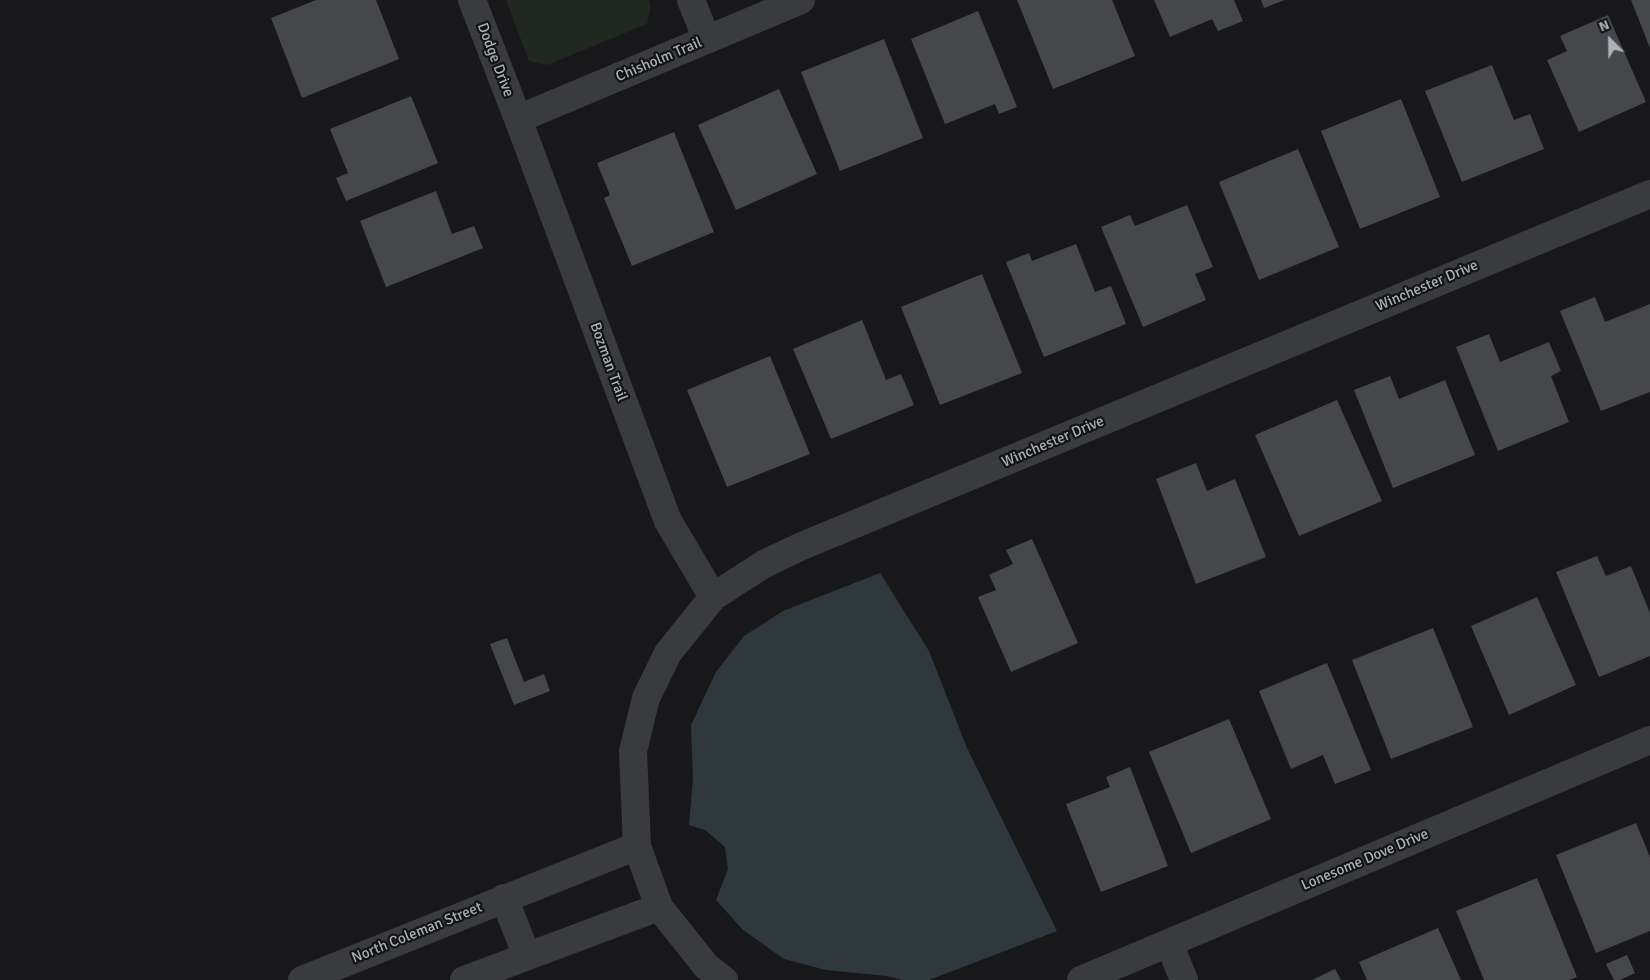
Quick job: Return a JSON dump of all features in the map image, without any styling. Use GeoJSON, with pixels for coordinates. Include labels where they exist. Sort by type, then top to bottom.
{"type":"FeatureCollection","features":[{"type":"Feature","properties":{"kind":"street","name":"Dodge Drive"},"geometry":{"type":"LineString","coordinates":[[472,0],[518,120]]}},
{"type":"Feature","properties":{"kind":"street"},"geometry":{"type":"LineString","coordinates":[[691,0],[708,40]]}},
{"type":"Feature","properties":{"kind":"street","name":"Chisholm Trail"},"geometry":{"type":"LineString","coordinates":[[518,120],[800,0]]}},
{"type":"Feature","properties":{"kind":"street","name":"Bozman Trail"},"geometry":{"type":"LineString","coordinates":[[518,120],[668,521],[713,597]]}},
{"type":"Feature","properties":{"kind":"street","name":"Winchester Drive"},"geometry":{"type":"LineString","coordinates":[[637,846],[633,751],[646,698],[668,653],[713,597],[764,564],[802,546],[1650,194]]}},
{"type":"Feature","properties":{"kind":"street","name":"Lonesome Dove Drive"},"geometry":{"type":"LineString","coordinates":[[1081,980],[1650,740]]}},
{"type":"Feature","properties":{"kind":"street"},"geometry":{"type":"LineString","coordinates":[[637,846],[659,906],[706,966],[724,980]]}},
{"type":"Feature","properties":{"kind":"street","name":"North Coleman Street"},"geometry":{"type":"LineString","coordinates":[[302,980],[637,846]]}},
{"type":"Feature","properties":{"kind":"street"},"geometry":{"type":"LineString","coordinates":[[504,898],[527,956]]}},
{"type":"Feature","properties":{"kind":"street"},"geometry":{"type":"LineString","coordinates":[[464,980],[659,906]]}},
{"type":"Feature","properties":{"kind":"street"},"geometry":{"type":"LineString","coordinates":[[1169,943],[1184,980]]}},
{"type":"Feature","properties":{"kind":"shaded area"},"geometry":{"type":"Polygon","coordinates":[[[506,0],[649,0],[651,6],[647,24],[547,65],[529,61],[506,0]]]}},
{"type":"Feature","properties":{"kind":"shaded area"},"geometry":{"type":"Polygon","coordinates":[[[880,573],[929,651],[967,748],[1057,931],[929,980],[902,980],[887,976],[826,970],[784,959],[743,930],[716,900],[728,869],[725,847],[705,830],[689,825],[693,779],[691,725],[716,672],[744,636],[783,611],[880,573]]]}},
{"type":"Feature","properties":{"kind":"building"},"geometry":{"type":"Polygon","coordinates":[[[316,0],[376,0],[399,59],[302,98],[271,18],[316,0]]]}},
{"type":"Feature","properties":{"kind":"building"},"geometry":{"type":"Polygon","coordinates":[[[1017,0],[1112,0],[1135,56],[1053,89],[1017,0]]]}},
{"type":"Feature","properties":{"kind":"building"},"geometry":{"type":"Polygon","coordinates":[[[1154,0],[1234,0],[1243,21],[1218,31],[1212,19],[1170,37],[1154,0]]]}},
{"type":"Feature","properties":{"kind":"building"},"geometry":{"type":"Polygon","coordinates":[[[1261,0],[1285,0],[1264,8],[1261,0]]]}},
{"type":"Feature","properties":{"kind":"building"},"geometry":{"type":"Polygon","coordinates":[[[1631,0],[1650,0],[1650,48],[1631,0]]]}},
{"type":"Feature","properties":{"kind":"building"},"geometry":{"type":"Polygon","coordinates":[[[978,11],[1017,107],[999,114],[995,104],[945,124],[911,39],[978,11]]]}},
{"type":"Feature","properties":{"kind":"building"},"geometry":{"type":"Polygon","coordinates":[[[1608,15],[1646,102],[1579,132],[1547,60],[1567,51],[1560,36],[1608,15]]]}},
{"type":"Feature","properties":{"kind":"building"},"geometry":{"type":"Polygon","coordinates":[[[884,39],[923,138],[840,171],[801,72],[884,39]]]}},
{"type":"Feature","properties":{"kind":"building"},"geometry":{"type":"Polygon","coordinates":[[[1492,65],[1514,120],[1530,114],[1544,149],[1462,182],[1425,91],[1492,65]]]}},
{"type":"Feature","properties":{"kind":"building"},"geometry":{"type":"Polygon","coordinates":[[[779,89],[817,174],[736,210],[698,125],[779,89]]]}},
{"type":"Feature","properties":{"kind":"building"},"geometry":{"type":"Polygon","coordinates":[[[411,96],[438,163],[346,201],[336,178],[348,173],[330,129],[411,96]]]}},
{"type":"Feature","properties":{"kind":"building"},"geometry":{"type":"Polygon","coordinates":[[[1401,99],[1440,197],[1360,229],[1321,131],[1401,99]]]}},
{"type":"Feature","properties":{"kind":"building"},"geometry":{"type":"Polygon","coordinates":[[[674,132],[714,232],[632,266],[604,198],[610,195],[597,163],[674,132]]]}},
{"type":"Feature","properties":{"kind":"building"},"geometry":{"type":"Polygon","coordinates":[[[1298,149],[1339,247],[1259,280],[1219,182],[1298,149]]]}},
{"type":"Feature","properties":{"kind":"building"},"geometry":{"type":"Polygon","coordinates":[[[436,191],[452,234],[474,226],[483,248],[386,287],[360,221],[436,191]]]}},
{"type":"Feature","properties":{"kind":"building"},"geometry":{"type":"Polygon","coordinates":[[[1187,205],[1213,267],[1195,274],[1206,300],[1143,327],[1101,227],[1130,215],[1135,226],[1187,205]]]}},
{"type":"Feature","properties":{"kind":"building"},"geometry":{"type":"Polygon","coordinates":[[[1076,244],[1095,292],[1111,286],[1126,324],[1044,357],[1006,262],[1029,253],[1032,261],[1076,244]]]}},
{"type":"Feature","properties":{"kind":"building"},"geometry":{"type":"Polygon","coordinates":[[[982,274],[1022,373],[940,405],[901,307],[982,274]]]}},
{"type":"Feature","properties":{"kind":"building"},"geometry":{"type":"Polygon","coordinates":[[[1595,297],[1605,322],[1650,304],[1650,392],[1601,411],[1560,311],[1595,297]]]}},
{"type":"Feature","properties":{"kind":"building"},"geometry":{"type":"Polygon","coordinates":[[[862,320],[886,380],[901,374],[914,405],[831,439],[793,349],[862,320]]]}},
{"type":"Feature","properties":{"kind":"building"},"geometry":{"type":"Polygon","coordinates":[[[1489,334],[1500,362],[1549,342],[1561,371],[1551,376],[1569,422],[1498,451],[1456,347],[1489,334]]]}},
{"type":"Feature","properties":{"kind":"building"},"geometry":{"type":"Polygon","coordinates":[[[770,356],[810,454],[727,487],[687,390],[770,356]]]}},
{"type":"Feature","properties":{"kind":"building"},"geometry":{"type":"Polygon","coordinates":[[[1390,376],[1399,399],[1445,380],[1475,455],[1393,488],[1354,390],[1390,376]]]}},
{"type":"Feature","properties":{"kind":"building"},"geometry":{"type":"Polygon","coordinates":[[[1337,400],[1382,501],[1299,536],[1255,435],[1337,400]]]}},
{"type":"Feature","properties":{"kind":"building"},"geometry":{"type":"Polygon","coordinates":[[[1196,463],[1207,491],[1235,479],[1266,557],[1196,584],[1156,479],[1196,463]]]}},
{"type":"Feature","properties":{"kind":"building"},"geometry":{"type":"Polygon","coordinates":[[[1032,539],[1078,643],[1011,672],[978,597],[996,590],[989,575],[1013,564],[1006,550],[1032,539]]]}},
{"type":"Feature","properties":{"kind":"building"},"geometry":{"type":"Polygon","coordinates":[[[1597,556],[1606,576],[1631,566],[1650,613],[1650,656],[1599,677],[1556,572],[1597,556]]]}},
{"type":"Feature","properties":{"kind":"building"},"geometry":{"type":"Polygon","coordinates":[[[1537,597],[1576,685],[1509,715],[1471,626],[1537,597]]]}},
{"type":"Feature","properties":{"kind":"building"},"geometry":{"type":"Polygon","coordinates":[[[1433,628],[1473,727],[1391,759],[1352,660],[1433,628]]]}},
{"type":"Feature","properties":{"kind":"building"},"geometry":{"type":"Polygon","coordinates":[[[507,638],[524,682],[544,674],[550,691],[514,705],[490,644],[507,638]]]}},
{"type":"Feature","properties":{"kind":"building"},"geometry":{"type":"Polygon","coordinates":[[[1327,663],[1371,770],[1335,784],[1323,755],[1291,769],[1259,691],[1327,663]]]}},
{"type":"Feature","properties":{"kind":"building"},"geometry":{"type":"Polygon","coordinates":[[[1229,719],[1271,819],[1191,853],[1149,752],[1229,719]]]}},
{"type":"Feature","properties":{"kind":"building"},"geometry":{"type":"Polygon","coordinates":[[[1130,767],[1168,866],[1101,892],[1066,804],[1110,787],[1106,777],[1130,767]]]}},
{"type":"Feature","properties":{"kind":"building"},"geometry":{"type":"Polygon","coordinates":[[[1636,823],[1650,857],[1650,931],[1596,953],[1556,855],[1636,823]]]}},
{"type":"Feature","properties":{"kind":"building"},"geometry":{"type":"Polygon","coordinates":[[[1537,878],[1577,977],[1569,980],[1484,980],[1456,911],[1537,878]]]}},
{"type":"Feature","properties":{"kind":"building"},"geometry":{"type":"Polygon","coordinates":[[[1438,928],[1461,980],[1367,980],[1359,962],[1438,928]]]}},
{"type":"Feature","properties":{"kind":"building"},"geometry":{"type":"Polygon","coordinates":[[[1627,955],[1635,973],[1620,980],[1614,980],[1606,964],[1627,955]]]}},
{"type":"Feature","properties":{"kind":"building"},"geometry":{"type":"Polygon","coordinates":[[[1335,969],[1341,980],[1312,980],[1335,969]]]}}]}
